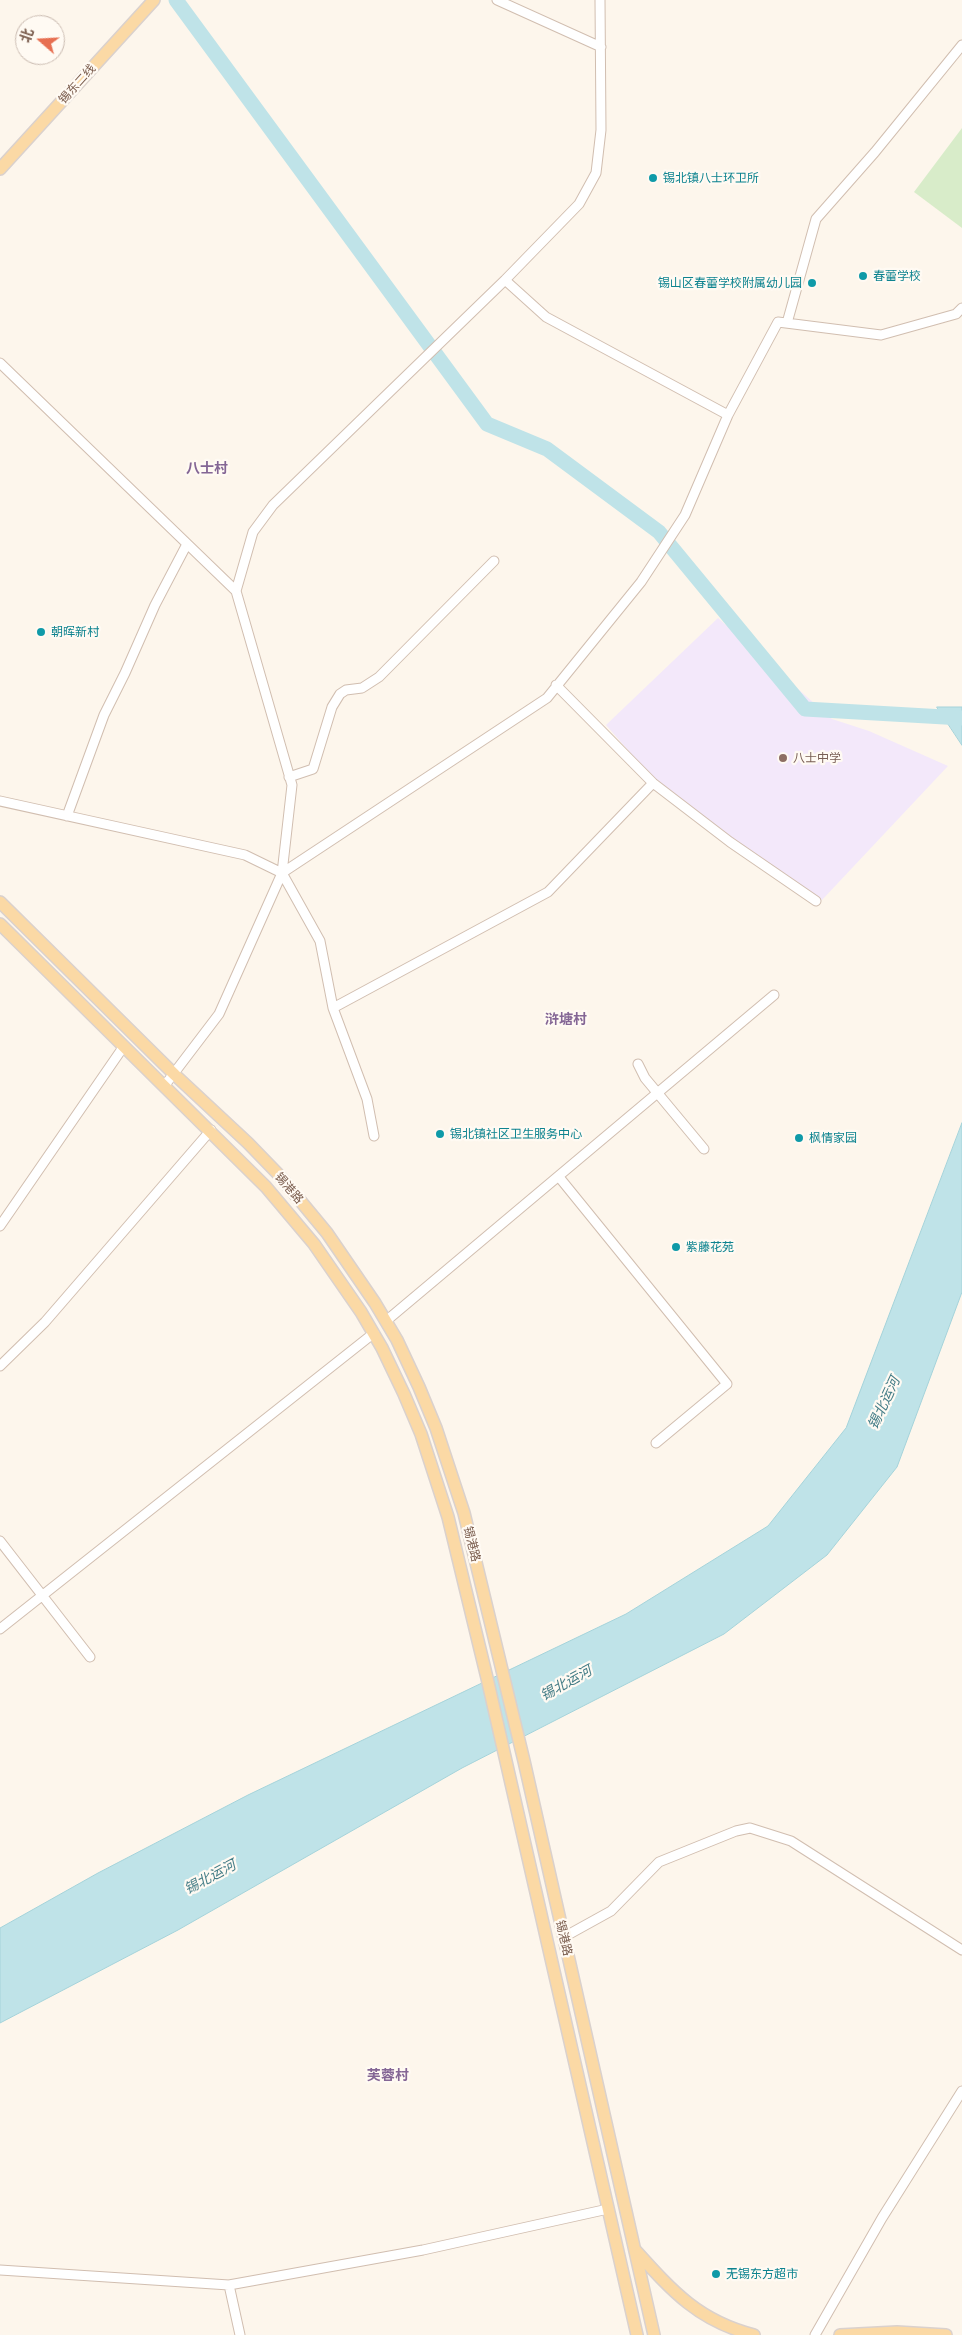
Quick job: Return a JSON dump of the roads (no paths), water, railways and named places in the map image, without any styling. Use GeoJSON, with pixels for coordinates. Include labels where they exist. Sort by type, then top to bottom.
{"type":"FeatureCollection","features":[{"type":"Feature","properties":{"kind":"main road","name":"锡东二线"},"geometry":{"type":"LineString","coordinates":[[0,169],[154,0]]}},
{"type":"Feature","properties":{"kind":"main road","name":"锡港路"},"geometry":{"type":"LineString","coordinates":[[0,902],[248,1143],[303,1204],[351,1266],[386,1321],[419,1387],[448,1461],[464,1513],[503,1669],[654,2335]]}},
{"type":"Feature","properties":{"kind":"main road","name":"锡港路"},"geometry":{"type":"LineString","coordinates":[[0,924],[211,1130],[266,1187],[314,1244],[356,1304],[374,1333],[404,1394],[435,1474],[448,1517],[488,1678],[637,2335]]}},
{"type":"Feature","properties":{"kind":"main road"},"geometry":{"type":"LineString","coordinates":[[634,2250],[696,2311],[723,2326],[754,2335]]}},
{"type":"Feature","properties":{"kind":"main road"},"geometry":{"type":"LineString","coordinates":[[840,2335],[897,2332],[946,2335]]}},
{"type":"Feature","properties":{"kind":"street"},"geometry":{"type":"LineString","coordinates":[[497,0],[601,48]]}},
{"type":"Feature","properties":{"kind":"street"},"geometry":{"type":"LineString","coordinates":[[236,591],[253,532],[273,505],[505,280],[580,204],[596,173],[601,130],[600,0]]}},
{"type":"Feature","properties":{"kind":"street"},"geometry":{"type":"LineString","coordinates":[[787,323],[816,219],[875,152],[962,45]]}},
{"type":"Feature","properties":{"kind":"street"},"geometry":{"type":"LineString","coordinates":[[505,280],[546,316],[728,415]]}},
{"type":"Feature","properties":{"kind":"street"},"geometry":{"type":"LineString","coordinates":[[282,873],[546,698],[641,582],[686,515],[728,415],[778,322],[881,335],[956,314],[962,308]]}},
{"type":"Feature","properties":{"kind":"street"},"geometry":{"type":"LineString","coordinates":[[0,363],[236,591],[292,785],[282,873],[218,1014],[165,1085]]}},
{"type":"Feature","properties":{"kind":"street"},"geometry":{"type":"LineString","coordinates":[[67,816],[104,716],[155,606],[187,544]]}},
{"type":"Feature","properties":{"kind":"street"},"geometry":{"type":"LineString","coordinates":[[289,777],[313,769],[332,707],[340,694],[346,690],[362,688],[379,677],[494,561]]}},
{"type":"Feature","properties":{"kind":"street"},"geometry":{"type":"LineString","coordinates":[[556,685],[653,783],[730,842],[816,900]]}},
{"type":"Feature","properties":{"kind":"street"},"geometry":{"type":"LineString","coordinates":[[333,1008],[548,892],[653,783]]}},
{"type":"Feature","properties":{"kind":"street"},"geometry":{"type":"LineString","coordinates":[[0,801],[245,855],[282,873],[320,941],[333,1008],[367,1100],[374,1136]]}},
{"type":"Feature","properties":{"kind":"street"},"geometry":{"type":"LineString","coordinates":[[386,1321],[774,996]]}},
{"type":"Feature","properties":{"kind":"street"},"geometry":{"type":"LineString","coordinates":[[0,1226],[124,1046]]}},
{"type":"Feature","properties":{"kind":"street"},"geometry":{"type":"LineString","coordinates":[[638,1064],[658,1094],[704,1149]]}},
{"type":"Feature","properties":{"kind":"street"},"geometry":{"type":"LineString","coordinates":[[0,1366],[46,1322],[211,1130]]}},
{"type":"Feature","properties":{"kind":"street"},"geometry":{"type":"LineString","coordinates":[[559,1177],[727,1384],[656,1443]]}},
{"type":"Feature","properties":{"kind":"street"},"geometry":{"type":"LineString","coordinates":[[0,1629],[374,1333]]}},
{"type":"Feature","properties":{"kind":"street"},"geometry":{"type":"LineString","coordinates":[[0,1541],[90,1657]]}},
{"type":"Feature","properties":{"kind":"street"},"geometry":{"type":"LineString","coordinates":[[564,1937],[611,1911],[659,1862],[736,1831],[750,1828],[792,1841],[962,1950]]}},
{"type":"Feature","properties":{"kind":"street"},"geometry":{"type":"LineString","coordinates":[[815,2335],[882,2218],[962,2091]]}},
{"type":"Feature","properties":{"kind":"street"},"geometry":{"type":"LineString","coordinates":[[0,2270],[229,2286],[424,2250],[608,2209]]}},
{"type":"Feature","properties":{"kind":"street"},"geometry":{"type":"LineString","coordinates":[[229,2286],[240,2335]]}},
{"type":"Feature","properties":{"kind":"water"},"geometry":{"type":"Polygon","coordinates":[[[937,707],[962,707],[962,745],[937,707]]]}},
{"type":"Feature","properties":{"kind":"water","name":"锡北运河"},"geometry":{"type":"Polygon","coordinates":[[[962,1123],[962,1292],[897,1467],[827,1555],[724,1634],[462,1768],[178,1930],[0,2023],[0,1928],[98,1873],[248,1795],[626,1614],[768,1526],[846,1428],[962,1123]]]}},
{"type":"Feature","properties":{"kind":"waterway"},"geometry":{"type":"LineString","coordinates":[[176,0],[487,424],[547,449],[659,532],[805,709],[962,718]]}},
{"type":"Feature","properties":{"kind":"place","name":"锡北镇八士环卫所"},"geometry":{"type":"Point","coordinates":[653,178]}},
{"type":"Feature","properties":{"kind":"place","name":"春蕾学校"},"geometry":{"type":"Point","coordinates":[863,276]}},
{"type":"Feature","properties":{"kind":"place","name":"锡山区春蕾学校附属幼儿园"},"geometry":{"type":"Point","coordinates":[812,283]}},
{"type":"Feature","properties":{"kind":"place","name":"朝晖新村"},"geometry":{"type":"Point","coordinates":[41,632]}},
{"type":"Feature","properties":{"kind":"place","name":"八士中学"},"geometry":{"type":"Point","coordinates":[783,758]}},
{"type":"Feature","properties":{"kind":"place","name":"锡北镇社区卫生服务中心"},"geometry":{"type":"Point","coordinates":[440,1134]}},
{"type":"Feature","properties":{"kind":"place","name":"枫情家园"},"geometry":{"type":"Point","coordinates":[799,1138]}},
{"type":"Feature","properties":{"kind":"place","name":"紫藤花苑"},"geometry":{"type":"Point","coordinates":[676,1247]}},
{"type":"Feature","properties":{"kind":"place","name":"无锡东方超市"},"geometry":{"type":"Point","coordinates":[716,2274]}},
{"type":"Feature","properties":{"kind":"district","name":"八士村"},"geometry":{"type":"Point","coordinates":[207,468]}},
{"type":"Feature","properties":{"kind":"district","name":"浒塘村"},"geometry":{"type":"Point","coordinates":[566,1019]}},
{"type":"Feature","properties":{"kind":"district","name":"芙蓉村"},"geometry":{"type":"Point","coordinates":[388,2075]}}]}
